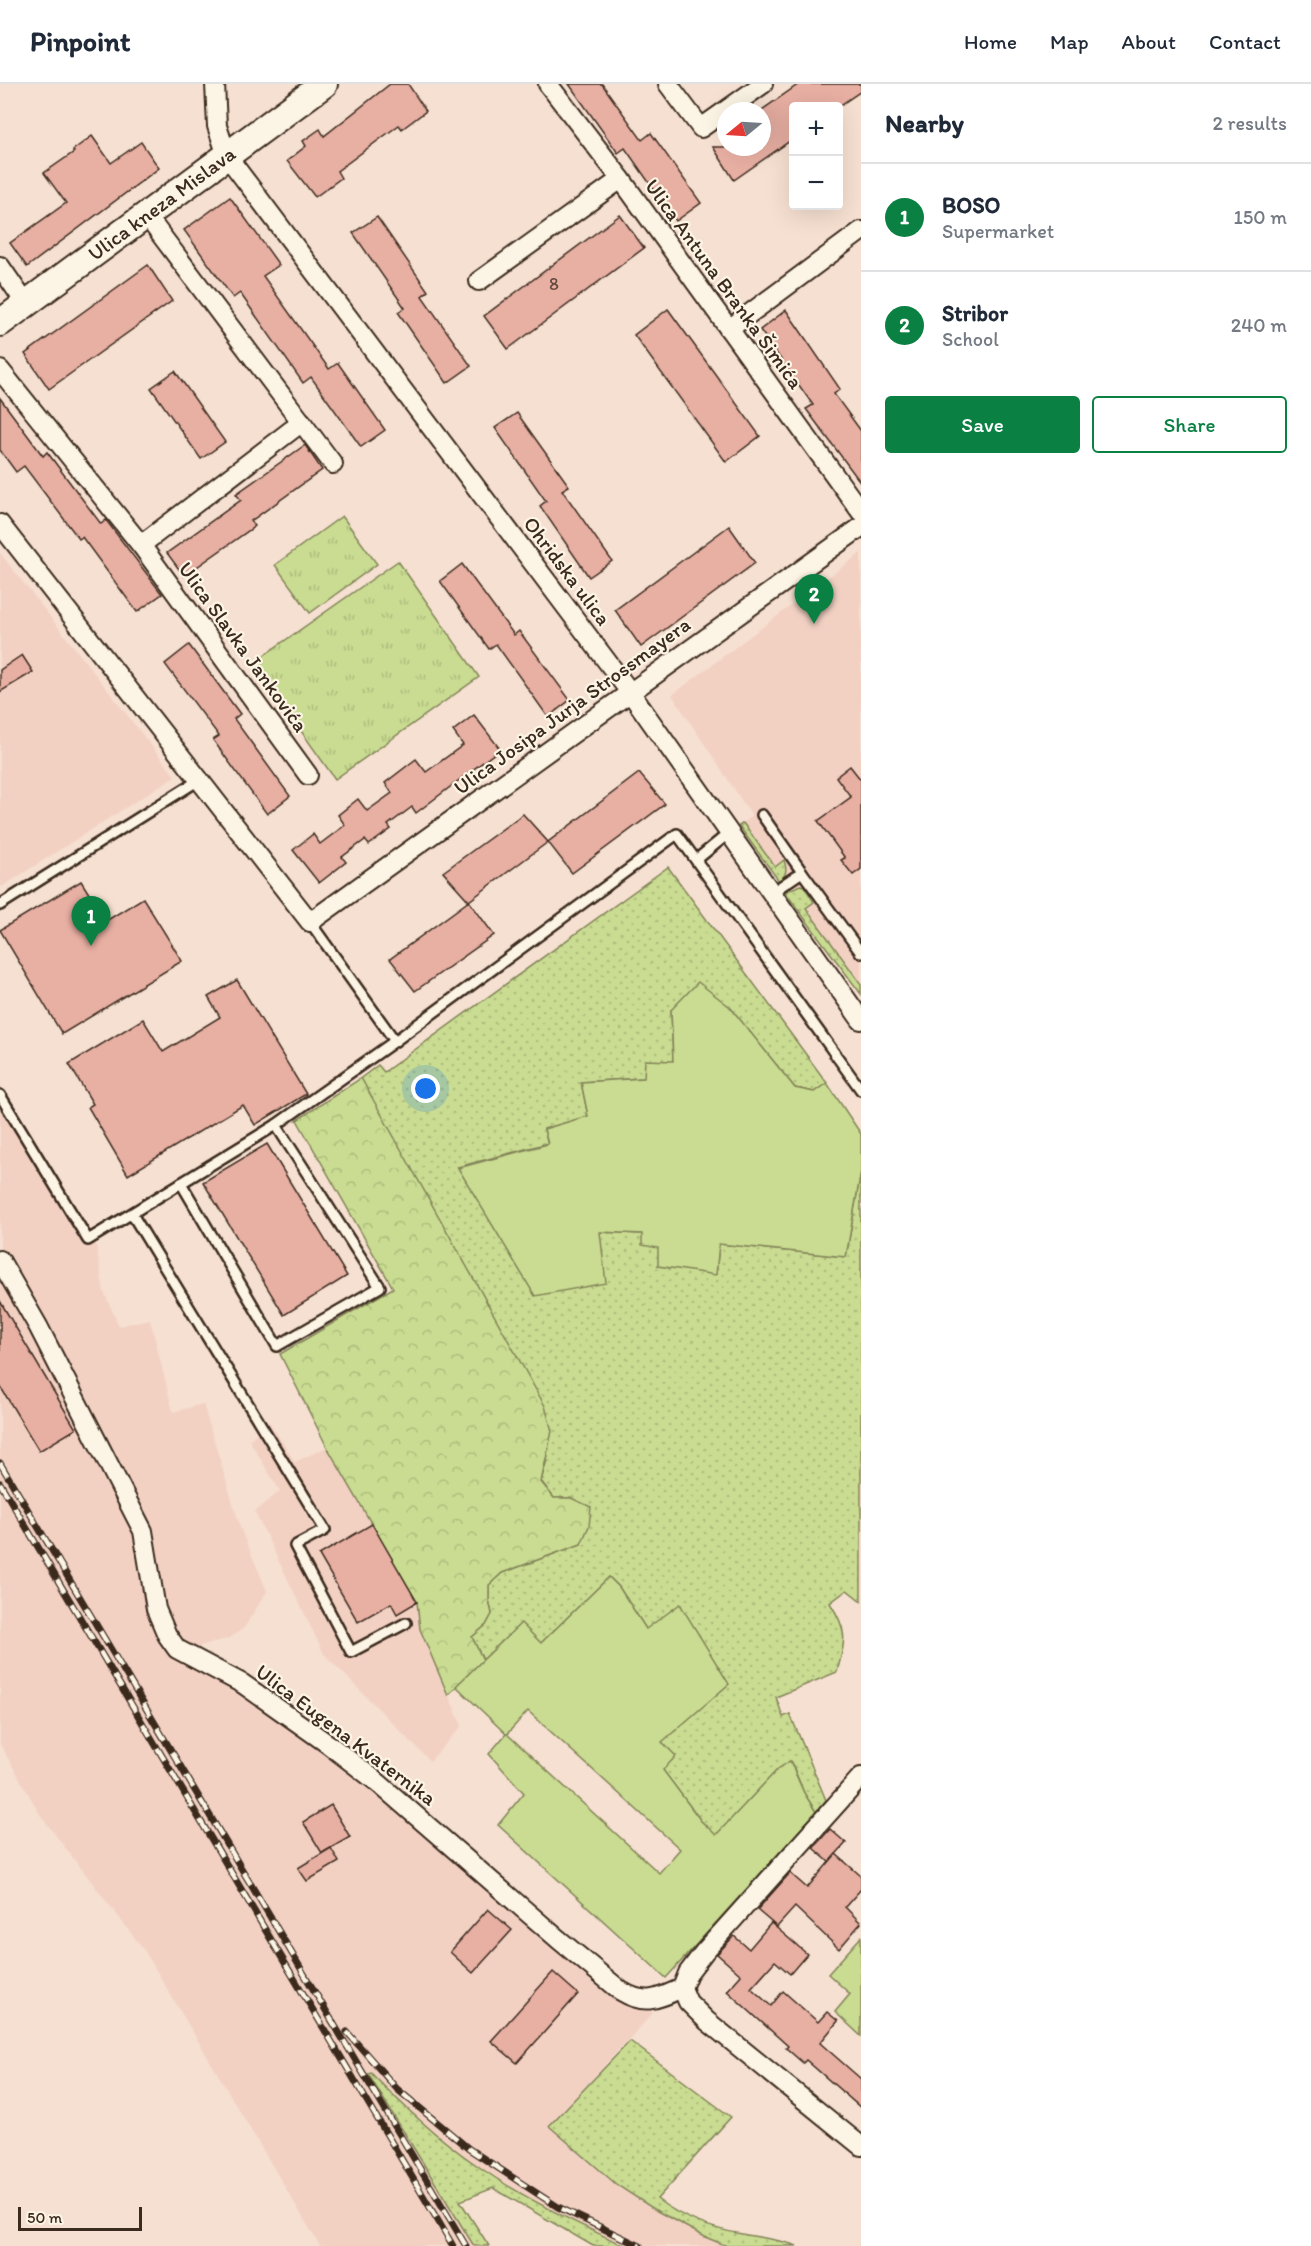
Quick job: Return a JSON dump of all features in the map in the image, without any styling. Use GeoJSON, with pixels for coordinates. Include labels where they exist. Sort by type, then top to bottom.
{"type":"FeatureCollection","features":[{"type":"Feature","properties":{"kind":"main road","name":"Ulica kneza Mislava"},"geometry":{"type":"LineString","coordinates":[[0,323],[324,84]]}},
{"type":"Feature","properties":{"kind":"street","name":"Ohridska ulica"},"geometry":{"type":"LineString","coordinates":[[215,84],[217,126],[227,156],[630,692],[861,1020]]}},
{"type":"Feature","properties":{"kind":"street","name":"Ulica Antuna Branka Šimića"},"geometry":{"type":"LineString","coordinates":[[548,84],[621,179],[861,512]]}},
{"type":"Feature","properties":{"kind":"street"},"geometry":{"type":"LineString","coordinates":[[668,84],[701,128],[763,84]]}},
{"type":"Feature","properties":{"kind":"street"},"geometry":{"type":"LineString","coordinates":[[479,281],[621,179]]}},
{"type":"Feature","properties":{"kind":"street"},"geometry":{"type":"LineString","coordinates":[[146,215],[333,464]]}},
{"type":"Feature","properties":{"kind":"street"},"geometry":{"type":"LineString","coordinates":[[729,329],[861,231]]}},
{"type":"Feature","properties":{"kind":"street"},"geometry":{"type":"LineString","coordinates":[[0,266],[26,304]]}},
{"type":"Feature","properties":{"kind":"street","name":"Ulica Slavka Jankovića"},"geometry":{"type":"LineString","coordinates":[[0,370],[141,545],[308,775]]}},
{"type":"Feature","properties":{"kind":"street"},"geometry":{"type":"LineString","coordinates":[[141,545],[302,422]]}},
{"type":"Feature","properties":{"kind":"street"},"geometry":{"type":"LineString","coordinates":[[0,524],[310,922]]}},
{"type":"Feature","properties":{"kind":"street","name":"Ulica Josipa Jurja Strossmayera"},"geometry":{"type":"LineString","coordinates":[[310,922],[861,527]]}},
{"type":"Feature","properties":{"kind":"street","name":"Ulica Eugena Kvaternika"},"geometry":{"type":"LineString","coordinates":[[0,1260],[38,1326],[142,1531],[156,1609],[167,1635],[177,1649],[243,1684],[328,1744],[376,1781],[621,1991],[632,1998],[646,2001],[681,1988]]}},
{"type":"Feature","properties":{"kind":"street"},"geometry":{"type":"LineString","coordinates":[[861,1777],[704,1952],[688,1973],[681,1988],[688,2002],[707,2021],[861,2146]]}},
{"type":"Feature","properties":{"kind":"lane"},"geometry":{"type":"LineString","coordinates":[[0,906],[199,780]]}},
{"type":"Feature","properties":{"kind":"lane"},"geometry":{"type":"LineString","coordinates":[[762,815],[861,953]]}},
{"type":"Feature","properties":{"kind":"lane"},"geometry":{"type":"LineString","coordinates":[[696,860],[729,833]]}},
{"type":"Feature","properties":{"kind":"lane"},"geometry":{"type":"LineString","coordinates":[[0,1095],[87,1239],[132,1214],[276,1125],[395,1041],[677,834],[861,1090]]}},
{"type":"Feature","properties":{"kind":"lane"},"geometry":{"type":"LineString","coordinates":[[771,893],[802,872]]}},
{"type":"Feature","properties":{"kind":"lane"},"geometry":{"type":"LineString","coordinates":[[310,922],[395,1041]]}},
{"type":"Feature","properties":{"kind":"lane"},"geometry":{"type":"LineString","coordinates":[[182,1183],[277,1346],[380,1287],[276,1125]]}},
{"type":"Feature","properties":{"kind":"lane"},"geometry":{"type":"LineString","coordinates":[[132,1214],[325,1530],[295,1546],[351,1652],[406,1623]]}},
{"type":"Feature","properties":{"kind":"shaded area"},"geometry":{"type":"Polygon","coordinates":[[[0,553],[175,776],[0,888],[0,553]]]}},
{"type":"Feature","properties":{"kind":"shaded area"},"geometry":{"type":"Polygon","coordinates":[[[861,553],[861,984],[805,908],[804,886],[791,888],[783,878],[786,874],[784,861],[775,867],[743,823],[752,816],[672,695],[861,553]]]}},
{"type":"Feature","properties":{"kind":"shaded area"},"geometry":{"type":"Polygon","coordinates":[[[0,1084],[96,1245],[104,1292],[119,1326],[150,1319],[173,1412],[203,1404],[241,1530],[267,1591],[244,1628],[230,1638],[200,1646],[203,1669],[217,1675],[336,1757],[619,1998],[653,2013],[549,2126],[705,2237],[727,2246],[625,2246],[592,2231],[542,2205],[476,2165],[444,2141],[371,2073],[474,2246],[320,2246],[144,1950],[41,1816],[0,1744],[0,1084]]]}},
{"type":"Feature","properties":{"kind":"shaded area"},"geometry":{"type":"Polygon","coordinates":[[[270,1423],[295,1462],[327,1447],[417,1602],[420,1629],[462,1726],[430,1761],[324,1654],[255,1512],[280,1491],[249,1440],[270,1423]]]}},
{"type":"Feature","properties":{"kind":"green space"},"geometry":{"type":"Polygon","coordinates":[[[342,516],[377,564],[310,613],[275,565],[342,516]]]}},
{"type":"Feature","properties":{"kind":"green space"},"geometry":{"type":"Polygon","coordinates":[[[398,561],[479,677],[335,779],[253,663],[398,561]]]}},
{"type":"Feature","properties":{"kind":"green space"},"geometry":{"type":"Polygon","coordinates":[[[743,823],[775,867],[784,860],[786,872],[779,881],[739,826],[743,823]]]}},
{"type":"Feature","properties":{"kind":"green space"},"geometry":{"type":"Polygon","coordinates":[[[668,867],[827,1083],[814,1092],[795,1088],[730,1007],[671,1010],[673,1061],[644,1078],[581,1082],[588,1116],[544,1129],[548,1143],[458,1167],[600,1232],[642,1234],[658,1247],[716,1274],[719,1244],[846,1257],[861,1171],[861,1601],[847,1590],[830,1603],[843,1629],[844,1637],[837,1672],[776,1697],[783,1717],[790,1714],[826,1800],[816,1812],[804,1793],[791,1761],[778,1769],[716,1836],[701,1821],[662,1769],[662,1742],[646,1629],[619,1587],[609,1577],[540,1644],[521,1624],[483,1660],[472,1637],[486,1625],[492,1614],[489,1585],[502,1573],[581,1544],[571,1498],[554,1498],[541,1481],[548,1456],[361,1078],[378,1065],[384,1072],[668,867]]]}},
{"type":"Feature","properties":{"kind":"green space"},"geometry":{"type":"Polygon","coordinates":[[[800,885],[804,886],[814,902],[806,908],[861,984],[861,994],[785,892],[800,885]]]}},
{"type":"Feature","properties":{"kind":"green space"},"geometry":{"type":"Polygon","coordinates":[[[698,982],[730,1007],[795,1088],[814,1092],[827,1083],[861,1134],[861,1171],[846,1257],[719,1244],[716,1275],[658,1266],[658,1248],[642,1245],[642,1234],[600,1232],[606,1283],[535,1296],[458,1168],[548,1144],[544,1129],[588,1116],[581,1082],[644,1078],[645,1060],[673,1061],[671,1010],[698,982]]]}},
{"type":"Feature","properties":{"kind":"green space"},"geometry":{"type":"Polygon","coordinates":[[[361,1078],[545,1406],[552,1431],[541,1482],[554,1498],[571,1498],[591,1507],[589,1526],[581,1544],[502,1573],[489,1585],[492,1614],[486,1625],[472,1637],[483,1660],[448,1695],[420,1629],[417,1602],[327,1447],[280,1354],[393,1288],[297,1120],[361,1078]]]}},
{"type":"Feature","properties":{"kind":"green space"},"geometry":{"type":"Polygon","coordinates":[[[609,1577],[619,1587],[646,1629],[680,1604],[729,1684],[662,1742],[676,1756],[663,1770],[701,1821],[716,1835],[778,1769],[790,1761],[804,1793],[816,1812],[666,1978],[498,1825],[524,1793],[489,1754],[506,1734],[456,1686],[521,1623],[541,1643],[609,1577]],[[528,1711],[507,1734],[659,1873],[680,1849],[528,1711]]]}},
{"type":"Feature","properties":{"kind":"green space"},"geometry":{"type":"Polygon","coordinates":[[[861,1937],[861,2036],[835,2012],[850,1994],[828,1974],[861,1937]]]}},
{"type":"Feature","properties":{"kind":"green space"},"geometry":{"type":"Polygon","coordinates":[[[630,2041],[731,2117],[657,2199],[687,2218],[708,2226],[797,2246],[727,2246],[705,2237],[657,2211],[617,2185],[549,2126],[630,2041]]]}},
{"type":"Feature","properties":{"kind":"green space"},"geometry":{"type":"Polygon","coordinates":[[[371,2073],[434,2132],[493,2176],[548,2208],[625,2246],[593,2246],[493,2188],[460,2201],[489,2246],[474,2246],[368,2074],[371,2073]]]}},
{"type":"Feature","properties":{"kind":"building"},"geometry":{"type":"Polygon","coordinates":[[[390,84],[408,84],[426,111],[402,129],[399,125],[337,171],[341,178],[315,197],[287,161],[306,146],[303,141],[320,129],[324,136],[390,84]]]}},
{"type":"Feature","properties":{"kind":"building"},"geometry":{"type":"Polygon","coordinates":[[[569,84],[602,84],[642,140],[651,133],[701,203],[676,221],[625,148],[618,153],[569,84]]]}},
{"type":"Feature","properties":{"kind":"building"},"geometry":{"type":"Polygon","coordinates":[[[799,84],[861,84],[861,91],[843,103],[789,102],[789,142],[771,154],[771,104],[799,84]]]}},
{"type":"Feature","properties":{"kind":"building"},"geometry":{"type":"Polygon","coordinates":[[[92,136],[111,163],[141,142],[159,168],[27,267],[10,243],[66,203],[44,173],[92,136]]]}},
{"type":"Feature","properties":{"kind":"building"},"geometry":{"type":"Polygon","coordinates":[[[719,156],[768,156],[734,180],[719,156]]]}},
{"type":"Feature","properties":{"kind":"building"},"geometry":{"type":"Polygon","coordinates":[[[230,197],[279,265],[263,276],[329,369],[338,363],[385,430],[361,447],[311,377],[303,383],[240,293],[233,298],[184,230],[230,197]]]}},
{"type":"Feature","properties":{"kind":"building"},"geometry":{"type":"Polygon","coordinates":[[[620,215],[644,248],[508,349],[484,316],[620,215]]]}},
{"type":"Feature","properties":{"kind":"building"},"geometry":{"type":"Polygon","coordinates":[[[377,217],[428,291],[422,296],[471,366],[447,383],[398,312],[405,308],[353,233],[377,217]]]}},
{"type":"Feature","properties":{"kind":"building"},"geometry":{"type":"Polygon","coordinates":[[[148,265],[172,301],[49,389],[25,354],[148,265]]]}},
{"type":"Feature","properties":{"kind":"building"},"geometry":{"type":"Polygon","coordinates":[[[668,309],[760,436],[726,462],[634,335],[668,309]]]}},
{"type":"Feature","properties":{"kind":"building"},"geometry":{"type":"Polygon","coordinates":[[[786,310],[840,389],[834,394],[861,431],[861,483],[806,409],[813,405],[760,330],[786,310]]]}},
{"type":"Feature","properties":{"kind":"building"},"geometry":{"type":"Polygon","coordinates":[[[175,371],[225,442],[201,459],[151,388],[175,371]]]}},
{"type":"Feature","properties":{"kind":"building"},"geometry":{"type":"Polygon","coordinates":[[[0,398],[43,456],[47,452],[101,524],[106,520],[162,594],[137,612],[82,537],[79,539],[24,466],[16,472],[0,450],[0,398]]]}},
{"type":"Feature","properties":{"kind":"building"},"geometry":{"type":"Polygon","coordinates":[[[517,413],[569,486],[562,490],[612,561],[589,577],[540,506],[546,501],[495,428],[517,413]]]}},
{"type":"Feature","properties":{"kind":"building"},"geometry":{"type":"Polygon","coordinates":[[[305,445],[322,470],[251,521],[255,526],[184,576],[167,553],[241,500],[236,494],[305,445]]]}},
{"type":"Feature","properties":{"kind":"building"},"geometry":{"type":"Polygon","coordinates":[[[729,526],[755,563],[641,647],[615,610],[729,526]]]}},
{"type":"Feature","properties":{"kind":"building"},"geometry":{"type":"Polygon","coordinates":[[[462,564],[514,635],[519,631],[570,700],[548,717],[496,644],[489,649],[440,581],[462,564]]]}},
{"type":"Feature","properties":{"kind":"building"},"geometry":{"type":"Polygon","coordinates":[[[189,645],[240,714],[234,719],[290,796],[267,814],[213,740],[219,736],[165,664],[189,645]]]}},
{"type":"Feature","properties":{"kind":"building"},"geometry":{"type":"Polygon","coordinates":[[[22,655],[33,672],[0,692],[0,670],[22,655]]]}},
{"type":"Feature","properties":{"kind":"building"},"geometry":{"type":"Polygon","coordinates":[[[474,715],[500,749],[416,813],[412,807],[388,825],[391,829],[369,845],[365,840],[342,857],[346,862],[319,883],[293,850],[313,834],[320,844],[345,825],[338,815],[358,799],[367,811],[392,793],[385,783],[416,759],[426,772],[463,745],[453,731],[474,715]]]}},
{"type":"Feature","properties":{"kind":"building"},"geometry":{"type":"Polygon","coordinates":[[[850,766],[861,780],[861,869],[853,875],[841,860],[845,858],[818,821],[851,797],[836,777],[850,766]]]}},
{"type":"Feature","properties":{"kind":"building"},"geometry":{"type":"Polygon","coordinates":[[[639,773],[665,804],[572,873],[548,842],[639,773]]]}},
{"type":"Feature","properties":{"kind":"building"},"geometry":{"type":"Polygon","coordinates":[[[523,814],[548,842],[469,901],[443,872],[523,814]]]}},
{"type":"Feature","properties":{"kind":"building"},"geometry":{"type":"Polygon","coordinates":[[[81,881],[106,921],[143,898],[182,961],[62,1034],[0,930],[81,881]]]}},
{"type":"Feature","properties":{"kind":"building"},"geometry":{"type":"Polygon","coordinates":[[[469,901],[494,935],[415,991],[390,959],[469,901]]]}},
{"type":"Feature","properties":{"kind":"building"},"geometry":{"type":"Polygon","coordinates":[[[237,980],[306,1094],[255,1125],[243,1105],[128,1175],[88,1107],[93,1104],[69,1064],[143,1019],[163,1052],[220,1017],[208,997],[237,980]]]}},
{"type":"Feature","properties":{"kind":"building"},"geometry":{"type":"Polygon","coordinates":[[[267,1144],[347,1276],[284,1315],[203,1182],[267,1144]]]}},
{"type":"Feature","properties":{"kind":"building"},"geometry":{"type":"Polygon","coordinates":[[[0,1301],[76,1429],[39,1451],[0,1386],[0,1301]]]}},
{"type":"Feature","properties":{"kind":"building"},"geometry":{"type":"Polygon","coordinates":[[[372,1524],[417,1602],[397,1614],[391,1603],[358,1622],[319,1555],[372,1524]]]}},
{"type":"Feature","properties":{"kind":"building"},"geometry":{"type":"Polygon","coordinates":[[[331,1805],[350,1837],[322,1853],[303,1822],[331,1805]]]}},
{"type":"Feature","properties":{"kind":"building"},"geometry":{"type":"Polygon","coordinates":[[[830,1829],[846,1843],[829,1862],[813,1848],[830,1829]]]}},
{"type":"Feature","properties":{"kind":"building"},"geometry":{"type":"Polygon","coordinates":[[[331,1848],[339,1862],[307,1881],[298,1868],[331,1848]]]}},
{"type":"Feature","properties":{"kind":"building"},"geometry":{"type":"Polygon","coordinates":[[[836,1854],[861,1876],[861,1889],[845,1907],[861,1923],[839,1949],[795,1907],[777,1927],[757,1910],[790,1873],[807,1888],[836,1854]]]}},
{"type":"Feature","properties":{"kind":"building"},"geometry":{"type":"Polygon","coordinates":[[[488,1909],[512,1930],[473,1973],[450,1952],[488,1909]]]}},
{"type":"Feature","properties":{"kind":"building"},"geometry":{"type":"Polygon","coordinates":[[[771,1923],[807,1954],[790,1974],[775,1961],[751,1988],[771,2006],[783,1991],[818,2022],[827,2012],[838,2021],[820,2043],[861,2079],[861,2108],[806,2060],[803,2063],[786,2048],[788,2046],[727,1991],[741,1975],[717,1954],[734,1936],[749,1949],[771,1923]]]}},
{"type":"Feature","properties":{"kind":"building"},"geometry":{"type":"Polygon","coordinates":[[[553,1972],[578,1994],[517,2063],[491,2041],[553,1972]]]}},
{"type":"Feature","properties":{"kind":"railway"},"geometry":{"type":"LineString","coordinates":[[0,1463],[466,2246]]}},
{"type":"Feature","properties":{"kind":"railway"},"geometry":{"type":"LineString","coordinates":[[0,1483],[453,2246]]}},
{"type":"Feature","properties":{"kind":"railway"},"geometry":{"type":"LineString","coordinates":[[347,2032],[397,2089],[469,2149],[558,2207],[640,2246]]}},
{"type":"Feature","properties":{"kind":"place","name":"Stribor"},"geometry":{"type":"Point","coordinates":[814,624]}},
{"type":"Feature","properties":{"kind":"place","name":"BOSO"},"geometry":{"type":"Point","coordinates":[91,946]}}]}
